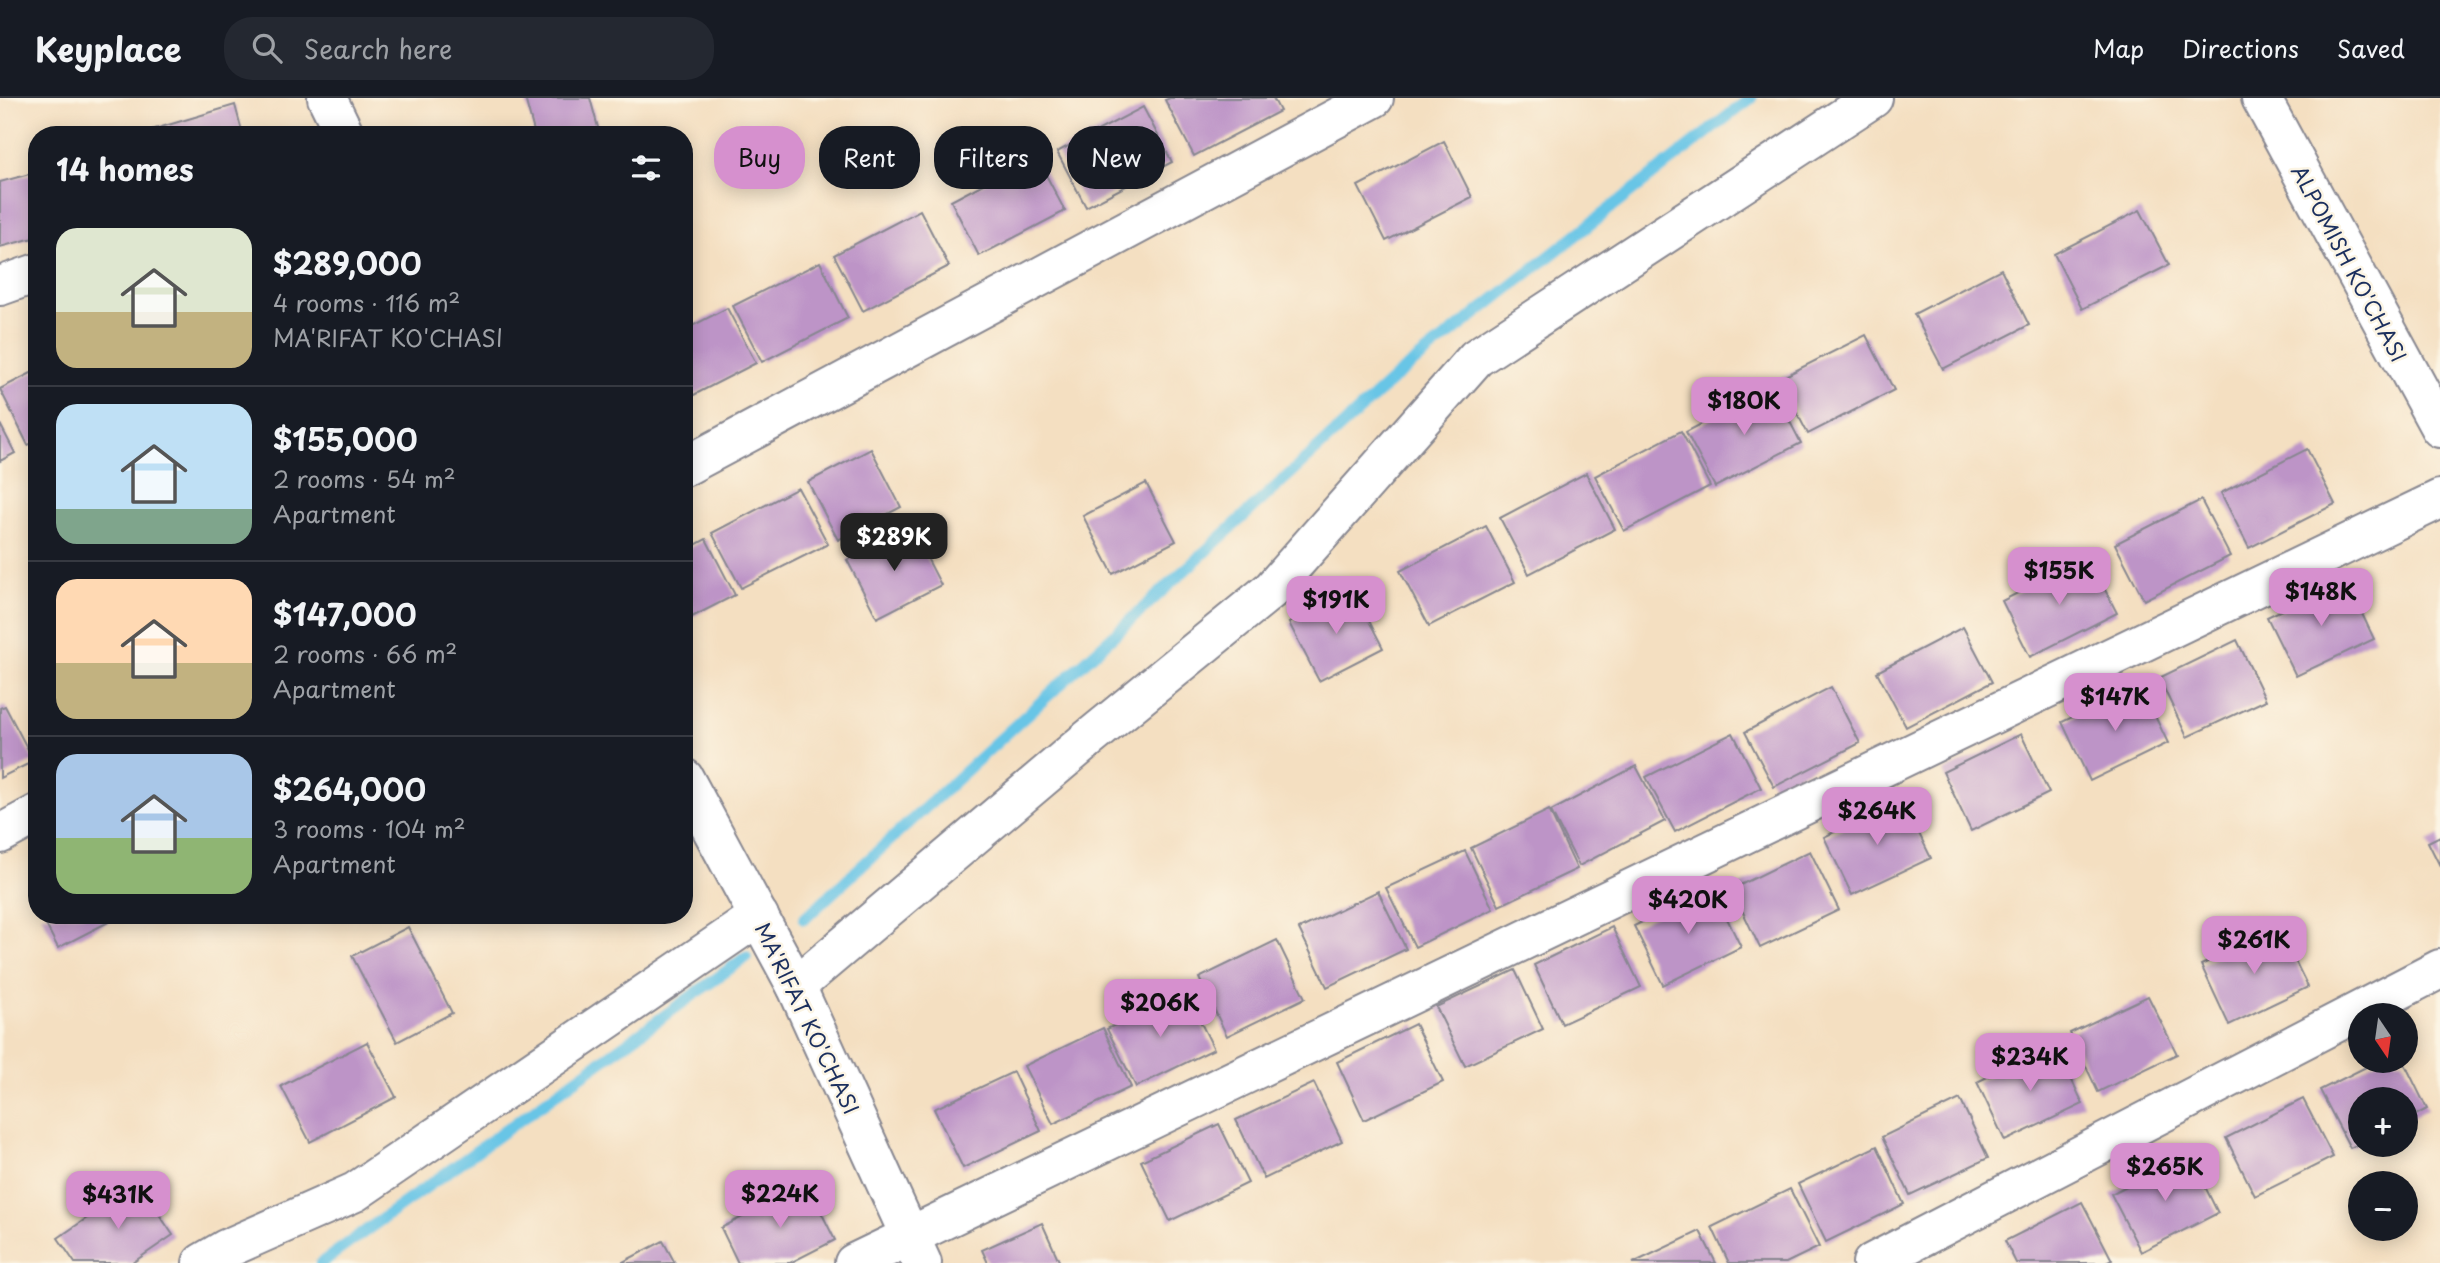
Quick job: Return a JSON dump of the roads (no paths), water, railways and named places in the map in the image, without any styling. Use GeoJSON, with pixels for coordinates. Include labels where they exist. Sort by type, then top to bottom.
{"type":"FeatureCollection","features":[{"type":"Feature","properties":{"kind":"street"},"geometry":{"type":"LineString","coordinates":[[327,98],[341,126]]}},
{"type":"Feature","properties":{"kind":"street"},"geometry":{"type":"LineString","coordinates":[[693,462],[1374,98]]}},
{"type":"Feature","properties":{"kind":"street"},"geometry":{"type":"LineString","coordinates":[[796,986],[1087,740],[1272,589],[1476,358],[1873,98]]}},
{"type":"Feature","properties":{"kind":"street","name":"ALPOMISH KO'CHASI"},"geometry":{"type":"LineString","coordinates":[[2261,98],[2440,428]]}},
{"type":"Feature","properties":{"kind":"street"},"geometry":{"type":"LineString","coordinates":[[0,286],[28,276]]}},
{"type":"Feature","properties":{"kind":"street"},"geometry":{"type":"LineString","coordinates":[[854,1263],[916,1249],[2440,499]]}},
{"type":"Feature","properties":{"kind":"street","name":"MA'RIFAT KO'CHASI"},"geometry":{"type":"LineString","coordinates":[[693,795],[796,986],[916,1249]]}},
{"type":"Feature","properties":{"kind":"street"},"geometry":{"type":"LineString","coordinates":[[0,834],[28,819]]}},
{"type":"Feature","properties":{"kind":"street"},"geometry":{"type":"LineString","coordinates":[[202,1263],[226,1249],[355,1192],[759,916]]}},
{"type":"Feature","properties":{"kind":"street"},"geometry":{"type":"LineString","coordinates":[[1872,1263],[2440,969]]}},
{"type":"Feature","properties":{"kind":"waterway"},"geometry":{"type":"LineString","coordinates":[[804,919],[1398,375],[1751,98]]}},
{"type":"Feature","properties":{"kind":"waterway"},"geometry":{"type":"LineString","coordinates":[[321,1263],[746,957]]}}]}
